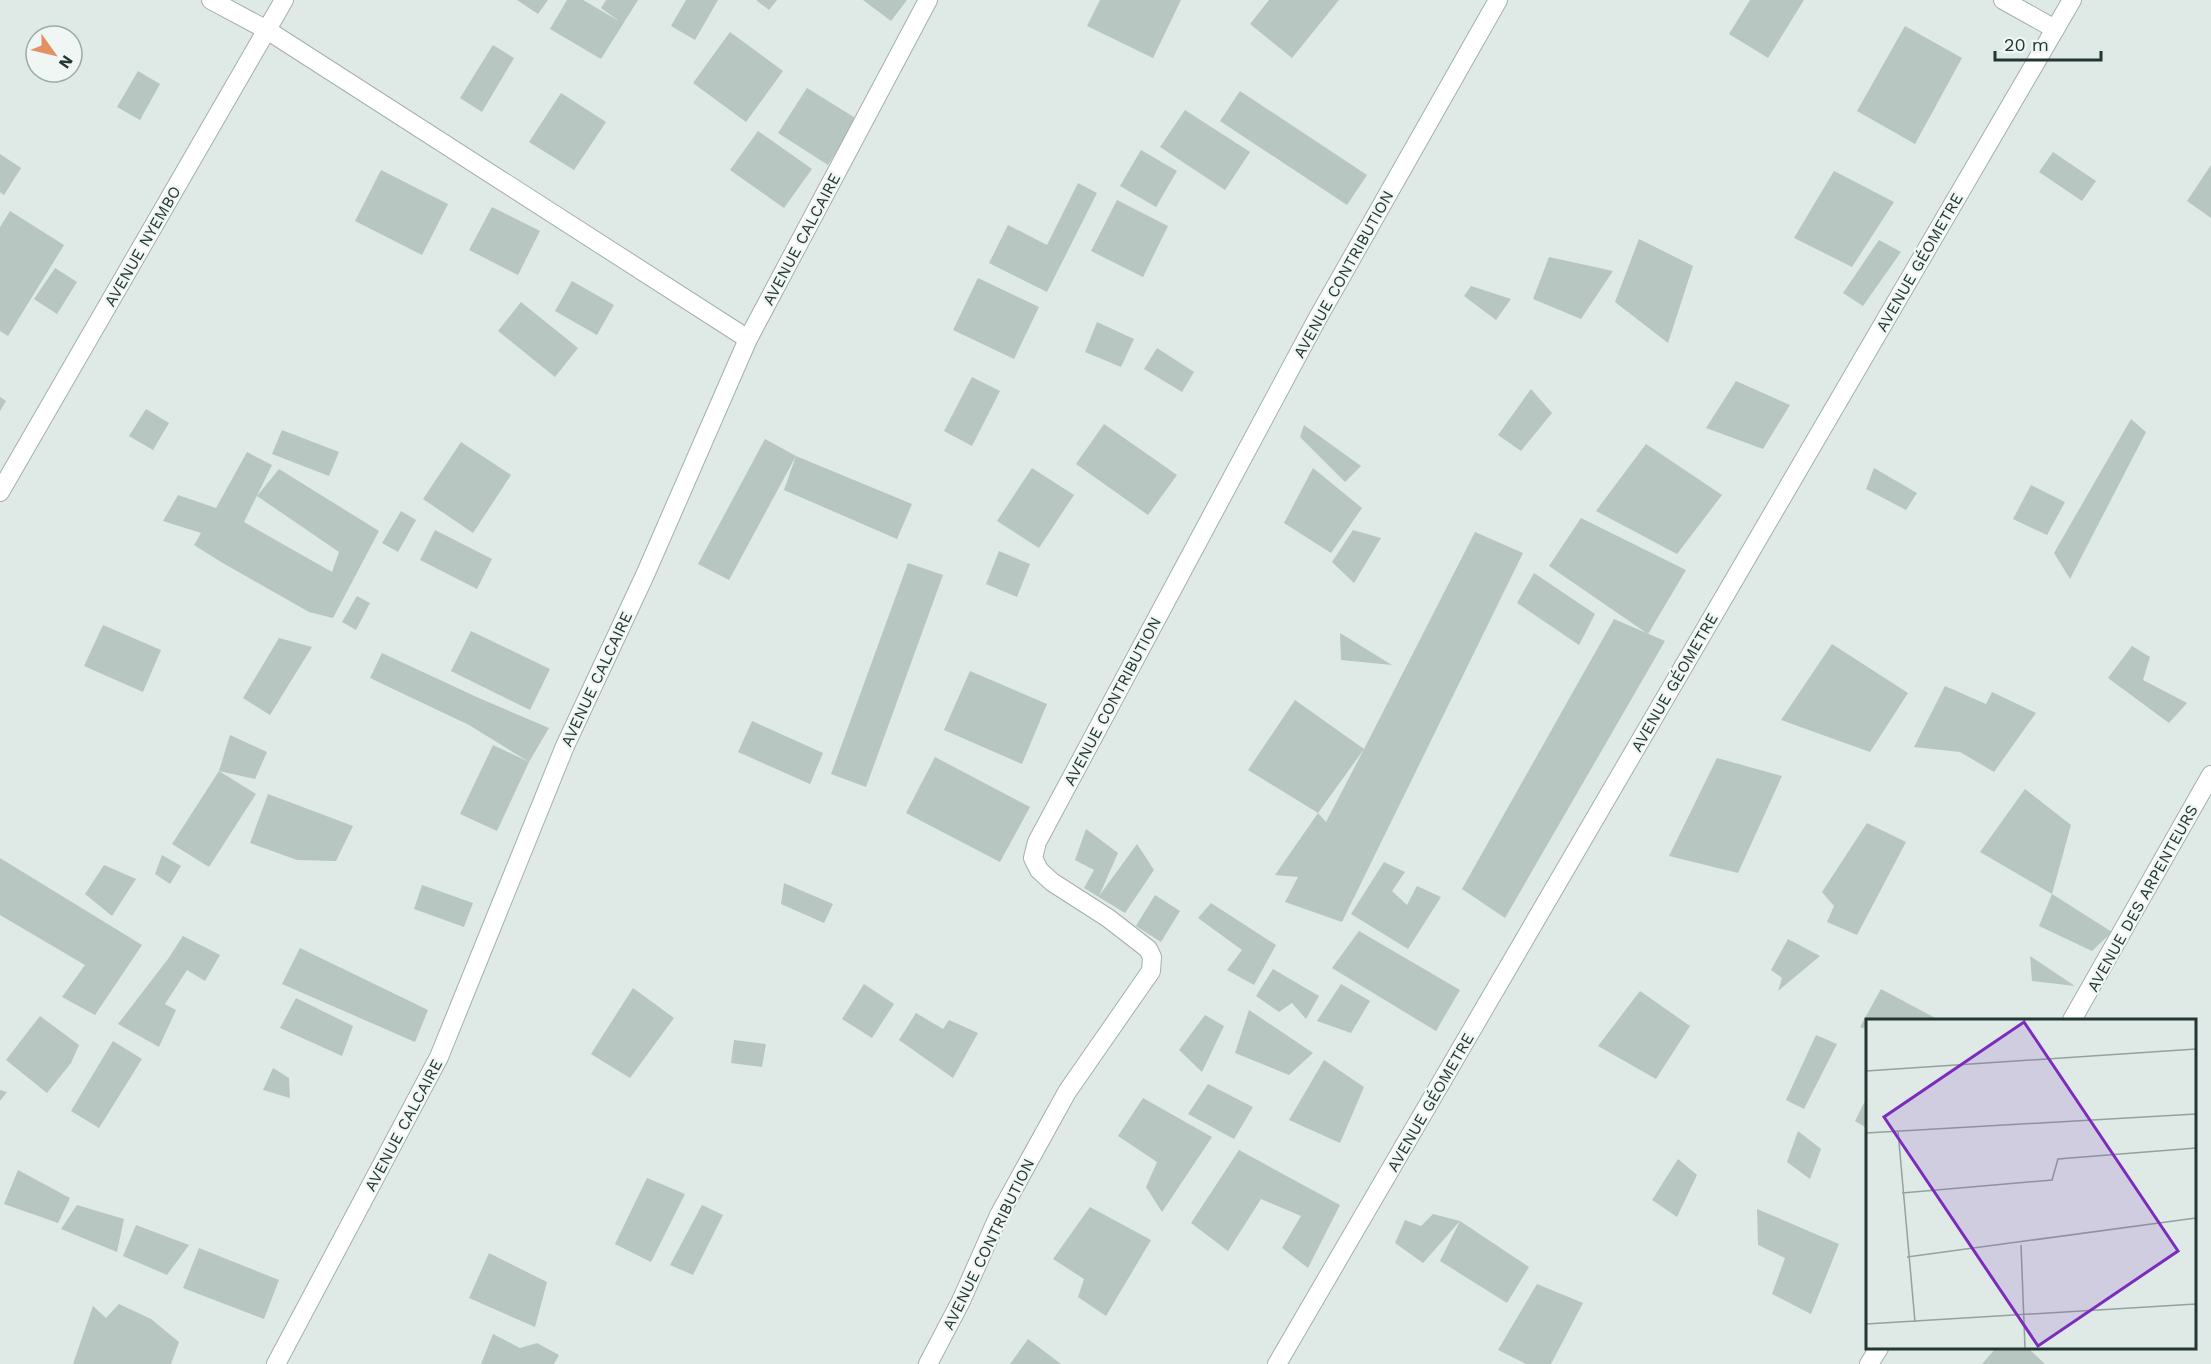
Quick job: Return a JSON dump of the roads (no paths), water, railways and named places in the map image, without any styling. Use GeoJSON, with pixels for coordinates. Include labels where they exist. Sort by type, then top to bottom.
{"type":"FeatureCollection","features":[{"type":"Feature","properties":{"kind":"street"},"geometry":{"type":"LineString","coordinates":[[211,0],[267,30],[748,339]]}},
{"type":"Feature","properties":{"kind":"street","name":"AVENUE NYEMBO"},"geometry":{"type":"LineString","coordinates":[[0,492],[285,0]]}},
{"type":"Feature","properties":{"kind":"street","name":"AVENUE CALCAIRE"},"geometry":{"type":"LineString","coordinates":[[276,1364],[439,1058],[565,746],[645,575],[748,339],[928,0]]}},
{"type":"Feature","properties":{"kind":"street","name":"AVENUE CONTRIBUTION"},"geometry":{"type":"LineString","coordinates":[[928,1364],[962,1301],[999,1215],[1067,1092],[1151,971],[1152,957],[1148,949],[1108,918],[1052,882],[1039,870],[1033,858],[1037,842],[1316,321],[1498,0]]}},
{"type":"Feature","properties":{"kind":"street"},"geometry":{"type":"LineString","coordinates":[[2003,0],[2055,29]]}},
{"type":"Feature","properties":{"kind":"street","name":"AVENUE GÉOMETRE"},"geometry":{"type":"LineString","coordinates":[[1277,1364],[2072,0]]}},
{"type":"Feature","properties":{"kind":"street","name":"AVENUE DES ARPENTEURS"},"geometry":{"type":"LineString","coordinates":[[2073,1019],[2211,775]]}},
{"type":"Feature","properties":{"kind":"street"},"geometry":{"type":"LineString","coordinates":[[1869,1364],[1878,1349]]}}]}
